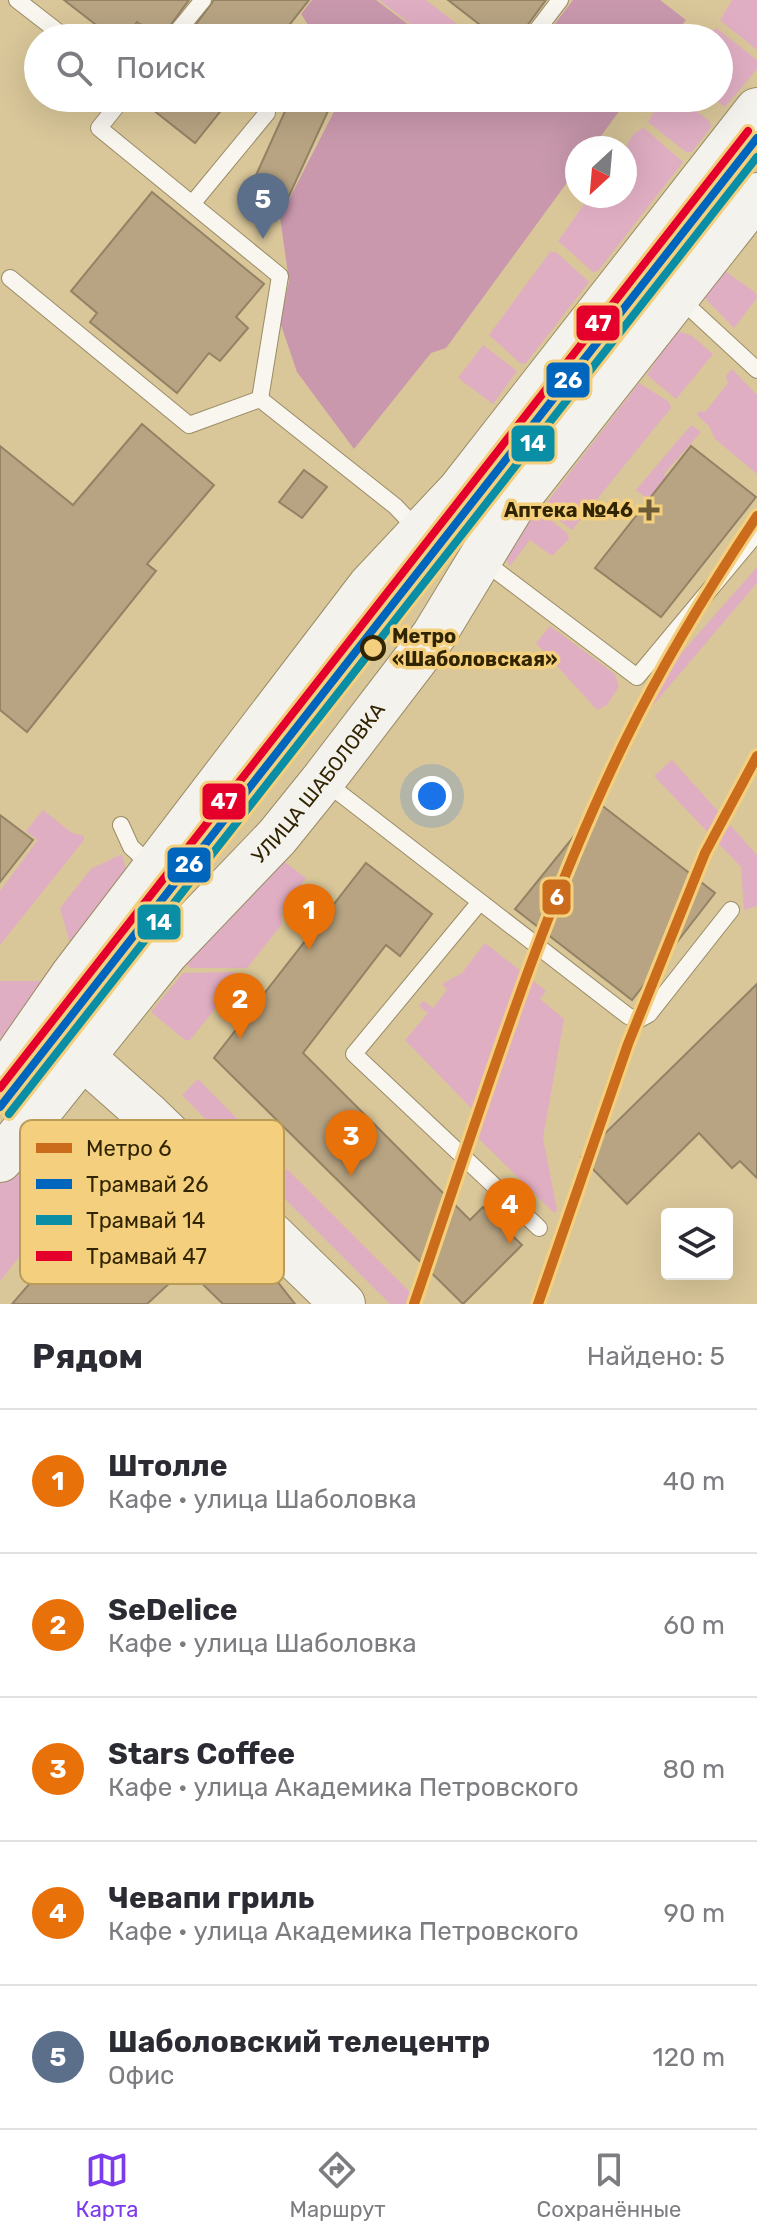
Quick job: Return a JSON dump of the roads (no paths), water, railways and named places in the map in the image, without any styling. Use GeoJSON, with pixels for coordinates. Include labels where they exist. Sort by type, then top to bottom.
{"type":"FeatureCollection","features":[{"type":"Feature","properties":{"kind":"main road"},"geometry":{"type":"LineString","coordinates":[[0,1080],[154,868],[370,586],[460,490],[757,110]]}},
{"type":"Feature","properties":{"kind":"main road","name":"УЛИЦА ШАБОЛОВКА"},"geometry":{"type":"LineString","coordinates":[[32,1120],[166,953],[277,837],[323,780],[434,635],[513,505],[757,195]]}},
{"type":"Feature","properties":{"kind":"main road"},"geometry":{"type":"LineString","coordinates":[[41,1021],[149,1120]]}},
{"type":"Feature","properties":{"kind":"main road","name":"УЛИЦА ШАБОЛОВКА"},"geometry":{"type":"LineString","coordinates":[[0,1160],[20,1135]]}},
{"type":"Feature","properties":{"kind":"main road"},"geometry":{"type":"LineString","coordinates":[[284,1248],[343,1304]]}},
{"type":"Feature","properties":{"kind":"lane"},"geometry":{"type":"LineString","coordinates":[[17,0],[48,24]]}},
{"type":"Feature","properties":{"kind":"lane"},"geometry":{"type":"LineString","coordinates":[[183,24],[203,0]]}},
{"type":"Feature","properties":{"kind":"lane"},"geometry":{"type":"LineString","coordinates":[[542,24],[560,0]]}},
{"type":"Feature","properties":{"kind":"lane"},"geometry":{"type":"LineString","coordinates":[[112,112],[99,128],[280,276],[260,399]]}},
{"type":"Feature","properties":{"kind":"lane"},"geometry":{"type":"LineString","coordinates":[[192,204],[267,113]]}},
{"type":"Feature","properties":{"kind":"lane"},"geometry":{"type":"LineString","coordinates":[[635,265],[677,296],[757,370]]}},
{"type":"Feature","properties":{"kind":"lane"},"geometry":{"type":"LineString","coordinates":[[10,278],[189,425],[260,399]]}},
{"type":"Feature","properties":{"kind":"lane"},"geometry":{"type":"LineString","coordinates":[[260,399],[395,506],[420,533]]}},
{"type":"Feature","properties":{"kind":"lane"},"geometry":{"type":"LineString","coordinates":[[481,559],[637,677],[757,533]]}},
{"type":"Feature","properties":{"kind":"lane"},"geometry":{"type":"LineString","coordinates":[[323,780],[479,903],[628,1016],[638,1020],[649,1014],[731,910]]}},
{"type":"Feature","properties":{"kind":"lane"},"geometry":{"type":"LineString","coordinates":[[121,825],[131,847],[154,868]]}},
{"type":"Feature","properties":{"kind":"lane"},"geometry":{"type":"LineString","coordinates":[[479,903],[354,1054],[539,1228]]}},
{"type":"Feature","properties":{"kind":"metro line","name":"6"},"geometry":{"type":"LineString","coordinates":[[414,1304],[511,1019],[593,809],[671,655],[757,516]]}},
{"type":"Feature","properties":{"kind":"metro line","name":"6"},"geometry":{"type":"LineString","coordinates":[[538,1304],[628,1044],[705,853],[757,756]]}},
{"type":"Feature","properties":{"kind":"tram line","name":"47"},"geometry":{"type":"LineString","coordinates":[[0,1088],[748,131]]}},
{"type":"Feature","properties":{"kind":"tram line","name":"26"},"geometry":{"type":"LineString","coordinates":[[0,1107],[757,138]]}},
{"type":"Feature","properties":{"kind":"tram line","name":"14"},"geometry":{"type":"LineString","coordinates":[[9,1114],[757,157]]}},
{"type":"Feature","properties":{"kind":"place","name":"Шаболовский телецентр"},"geometry":{"type":"Point","coordinates":[263,239]}},
{"type":"Feature","properties":{"kind":"place","name":"Аптека №46"},"geometry":{"type":"Point","coordinates":[649,510]}},
{"type":"Feature","properties":{"kind":"place","name":"Метро «Шаболовская»"},"geometry":{"type":"Point","coordinates":[373,648]}},
{"type":"Feature","properties":{"kind":"place","name":"Штолле"},"geometry":{"type":"Point","coordinates":[309,950]}},
{"type":"Feature","properties":{"kind":"place","name":"SeDelice"},"geometry":{"type":"Point","coordinates":[240,1039]}},
{"type":"Feature","properties":{"kind":"place","name":"Stars Coffee"},"geometry":{"type":"Point","coordinates":[351,1176]}},
{"type":"Feature","properties":{"kind":"place","name":"Чевапи гриль"},"geometry":{"type":"Point","coordinates":[510,1244]}}]}
